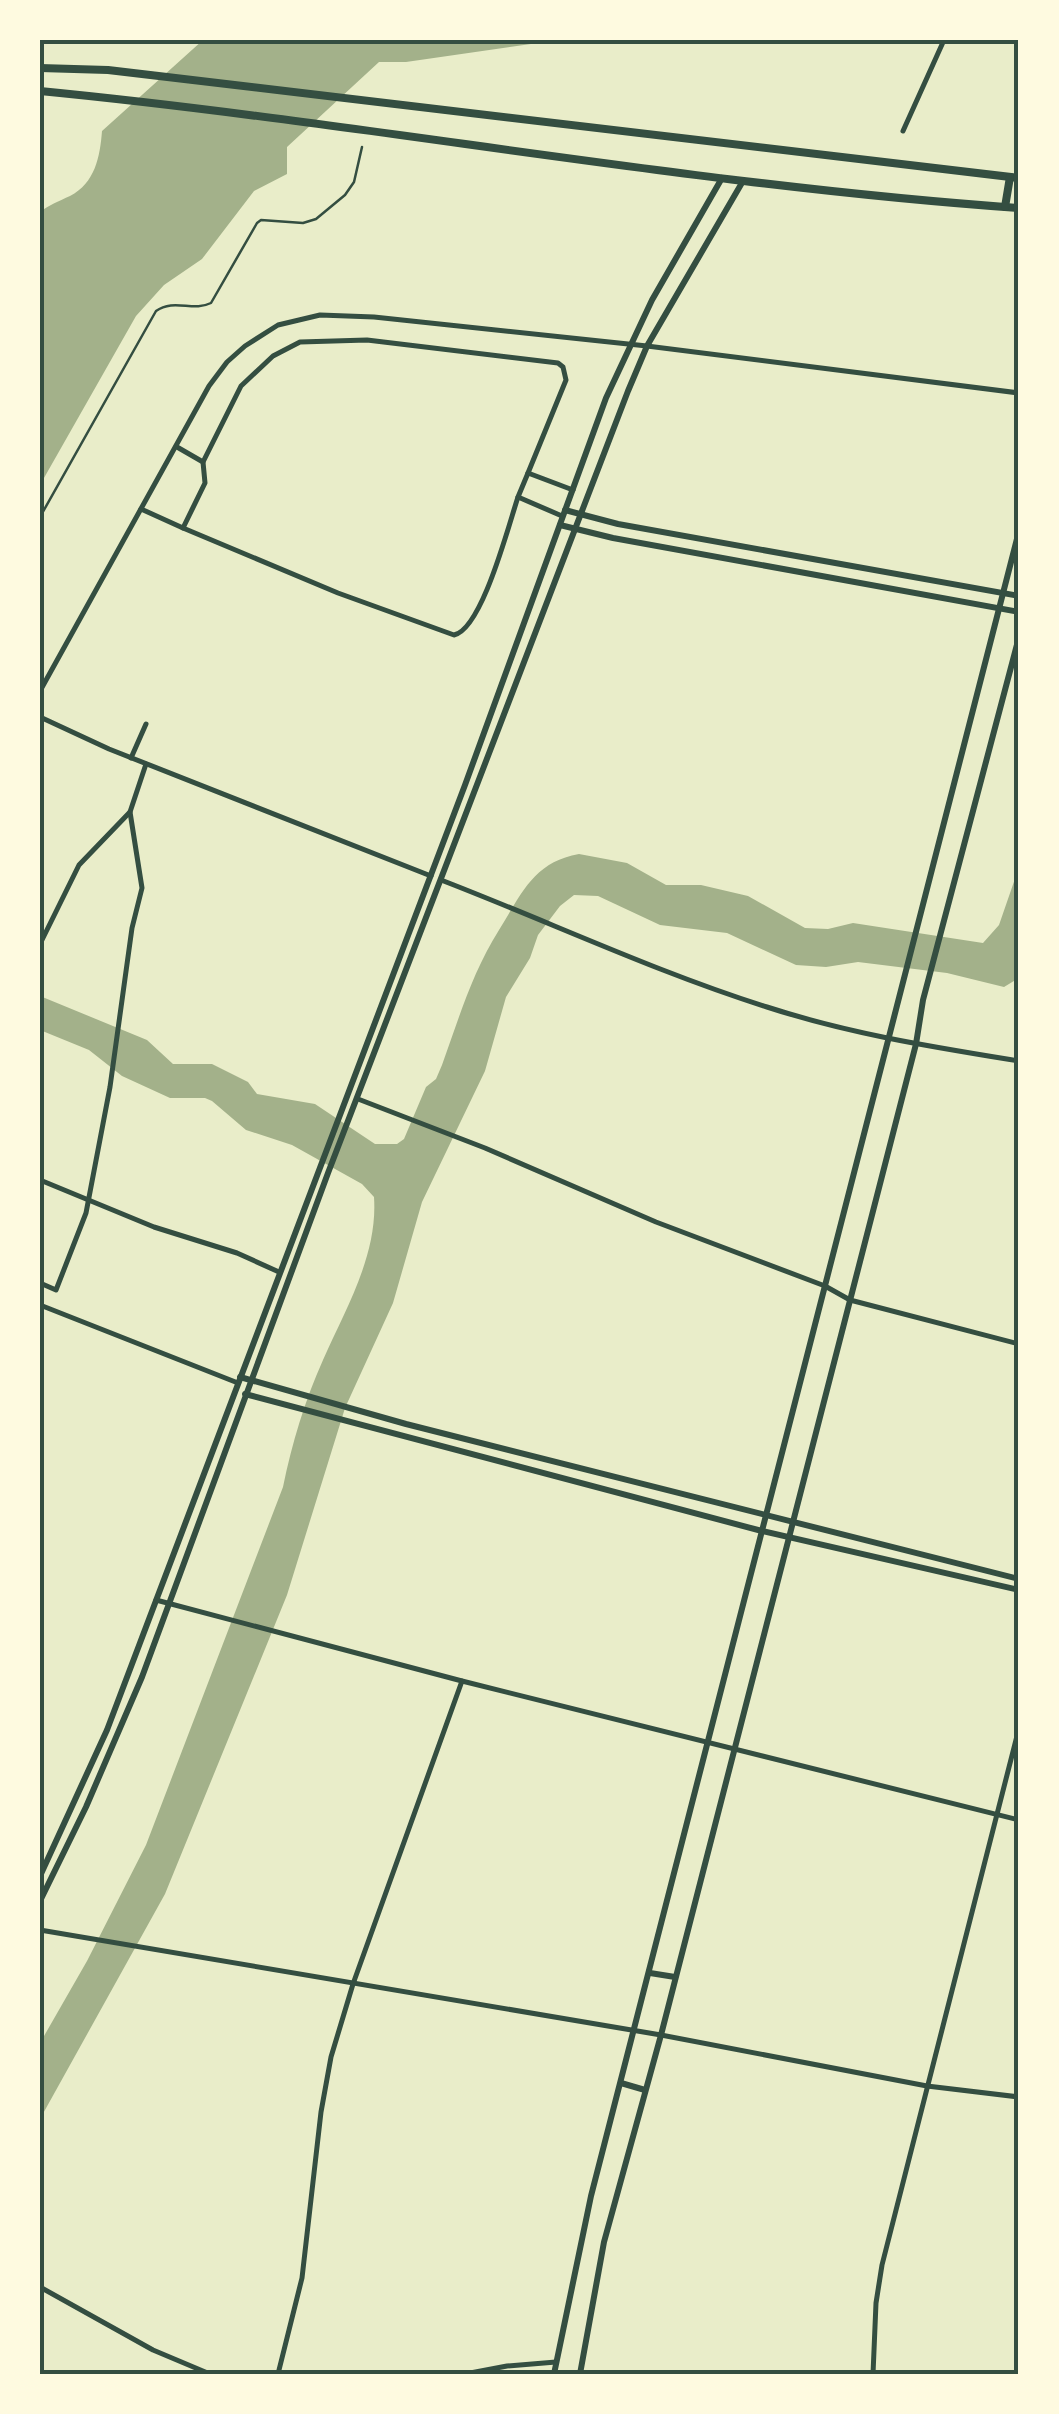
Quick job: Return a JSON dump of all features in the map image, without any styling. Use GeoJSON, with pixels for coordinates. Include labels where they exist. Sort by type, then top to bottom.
{"type":"FeatureCollection","features":[{"type":"Feature","properties":{"kind":"highway"},"geometry":{"type":"LineString","coordinates":[[40,68],[108,70],[1015,177],[1004,207]]}},
{"type":"Feature","properties":{"kind":"highway"},"geometry":{"type":"LineString","coordinates":[[40,90],[322,123],[743,181],[1019,208]]}},
{"type":"Feature","properties":{"kind":"main road"},"geometry":{"type":"LineString","coordinates":[[40,1876],[108,1730],[630,344],[722,178]]}},
{"type":"Feature","properties":{"kind":"main road"},"geometry":{"type":"LineString","coordinates":[[40,1901],[112,1746],[169,1604],[356,1098],[648,346],[743,181]]}},
{"type":"Feature","properties":{"kind":"main road"},"geometry":{"type":"LineString","coordinates":[[563,517],[580,514],[1019,596]]}},
{"type":"Feature","properties":{"kind":"main road"},"geometry":{"type":"LineString","coordinates":[[563,517],[574,530],[1019,612]]}},
{"type":"Feature","properties":{"kind":"main road"},"geometry":{"type":"LineString","coordinates":[[554,2374],[591,2196],[1019,531]]}},
{"type":"Feature","properties":{"kind":"main road"},"geometry":{"type":"LineString","coordinates":[[580,2374],[604,2242],[676,1978],[916,1044],[923,1000],[1019,637]]}},
{"type":"Feature","properties":{"kind":"main road"},"geometry":{"type":"LineString","coordinates":[[238,1384],[251,1380],[1019,1579]]}},
{"type":"Feature","properties":{"kind":"main road"},"geometry":{"type":"LineString","coordinates":[[238,1384],[246,1394],[282,1405],[787,1537],[1019,1590]]}},
{"type":"Feature","properties":{"kind":"main road"},"geometry":{"type":"LineString","coordinates":[[650,1973],[676,1978]]}},
{"type":"Feature","properties":{"kind":"main road"},"geometry":{"type":"LineString","coordinates":[[621,2083],[645,2090]]}},
{"type":"Feature","properties":{"kind":"street"},"geometry":{"type":"LineString","coordinates":[[903,131],[944,40]]}},
{"type":"Feature","properties":{"kind":"street"},"geometry":{"type":"LineString","coordinates":[[40,691],[210,386],[236,354],[278,325],[320,315],[374,317],[648,346],[1019,394]]}},
{"type":"Feature","properties":{"kind":"street"},"geometry":{"type":"LineString","coordinates":[[142,509],[182,528],[338,593],[459,635],[477,614],[566,380],[563,367],[367,340],[300,342],[273,356],[240,386],[202,462],[205,483],[182,528]]}},
{"type":"Feature","properties":{"kind":"street"},"geometry":{"type":"LineString","coordinates":[[177,448],[202,462]]}},
{"type":"Feature","properties":{"kind":"street"},"geometry":{"type":"LineString","coordinates":[[528,473],[573,490]]}},
{"type":"Feature","properties":{"kind":"street"},"geometry":{"type":"LineString","coordinates":[[518,498],[563,517]]}},
{"type":"Feature","properties":{"kind":"street"},"geometry":{"type":"LineString","coordinates":[[40,717],[146,764],[768,1008],[887,1040],[1019,1061]]}},
{"type":"Feature","properties":{"kind":"street"},"geometry":{"type":"LineString","coordinates":[[131,758],[146,724]]}},
{"type":"Feature","properties":{"kind":"street"},"geometry":{"type":"LineString","coordinates":[[40,944],[79,865],[130,812],[146,764]]}},
{"type":"Feature","properties":{"kind":"street"},"geometry":{"type":"LineString","coordinates":[[40,1283],[56,1290],[88,1199],[110,1088],[132,928],[142,888],[130,812]]}},
{"type":"Feature","properties":{"kind":"street"},"geometry":{"type":"LineString","coordinates":[[346,1095],[387,1108],[850,1300],[1019,1344]]}},
{"type":"Feature","properties":{"kind":"street"},"geometry":{"type":"LineString","coordinates":[[40,1180],[154,1227],[237,1252],[280,1272]]}},
{"type":"Feature","properties":{"kind":"street"},"geometry":{"type":"LineString","coordinates":[[40,1304],[238,1384]]}},
{"type":"Feature","properties":{"kind":"street"},"geometry":{"type":"LineString","coordinates":[[156,1600],[1019,1820]]}},
{"type":"Feature","properties":{"kind":"street"},"geometry":{"type":"LineString","coordinates":[[278,2374],[302,2278],[326,2076],[354,1984],[462,1681]]}},
{"type":"Feature","properties":{"kind":"street"},"geometry":{"type":"LineString","coordinates":[[873,2374],[878,2284],[1019,1728]]}},
{"type":"Feature","properties":{"kind":"street"},"geometry":{"type":"LineString","coordinates":[[40,1930],[661,2035],[927,2086],[1019,2097]]}},
{"type":"Feature","properties":{"kind":"street"},"geometry":{"type":"LineString","coordinates":[[40,2287],[153,2350],[210,2374]]}},
{"type":"Feature","properties":{"kind":"street"},"geometry":{"type":"LineString","coordinates":[[464,2374],[556,2362]]}},
{"type":"Feature","properties":{"kind":"path"},"geometry":{"type":"LineString","coordinates":[[40,517],[156,311],[173,304],[211,304],[257,224],[261,220],[303,223],[316,219],[346,195],[354,182],[362,147]]}},
{"type":"Feature","properties":{"kind":"shaded area"},"geometry":{"type":"Polygon","coordinates":[[[203,40],[559,40],[406,62],[379,62],[287,147],[287,174],[254,191],[202,259],[164,285],[136,316],[40,485],[40,212],[85,184],[98,160],[102,131],[203,40]]]}},
{"type":"Feature","properties":{"kind":"shaded area"},"geometry":{"type":"Polygon","coordinates":[[[579,854],[627,863],[666,885],[701,885],[748,896],[805,928],[828,929],[853,923],[983,943],[999,925],[1019,867],[1019,978],[1004,987],[947,973],[858,962],[826,967],[796,965],[727,933],[660,925],[598,896],[574,895],[560,906],[538,935],[530,958],[506,997],[485,1071],[422,1202],[393,1303],[345,1408],[287,1595],[165,1894],[40,2119],[40,2043],[146,1845],[283,1487],[310,1391],[359,1281],[371,1240],[374,1197],[362,1184],[292,1145],[246,1130],[212,1101],[170,1098],[122,1076],[89,1050],[40,1030],[40,996],[147,1040],[173,1064],[212,1064],[248,1082],[257,1094],[315,1104],[375,1144],[397,1144],[404,1139],[426,1087],[436,1079],[474,979],[514,904],[539,872],[579,854]]]}}]}
